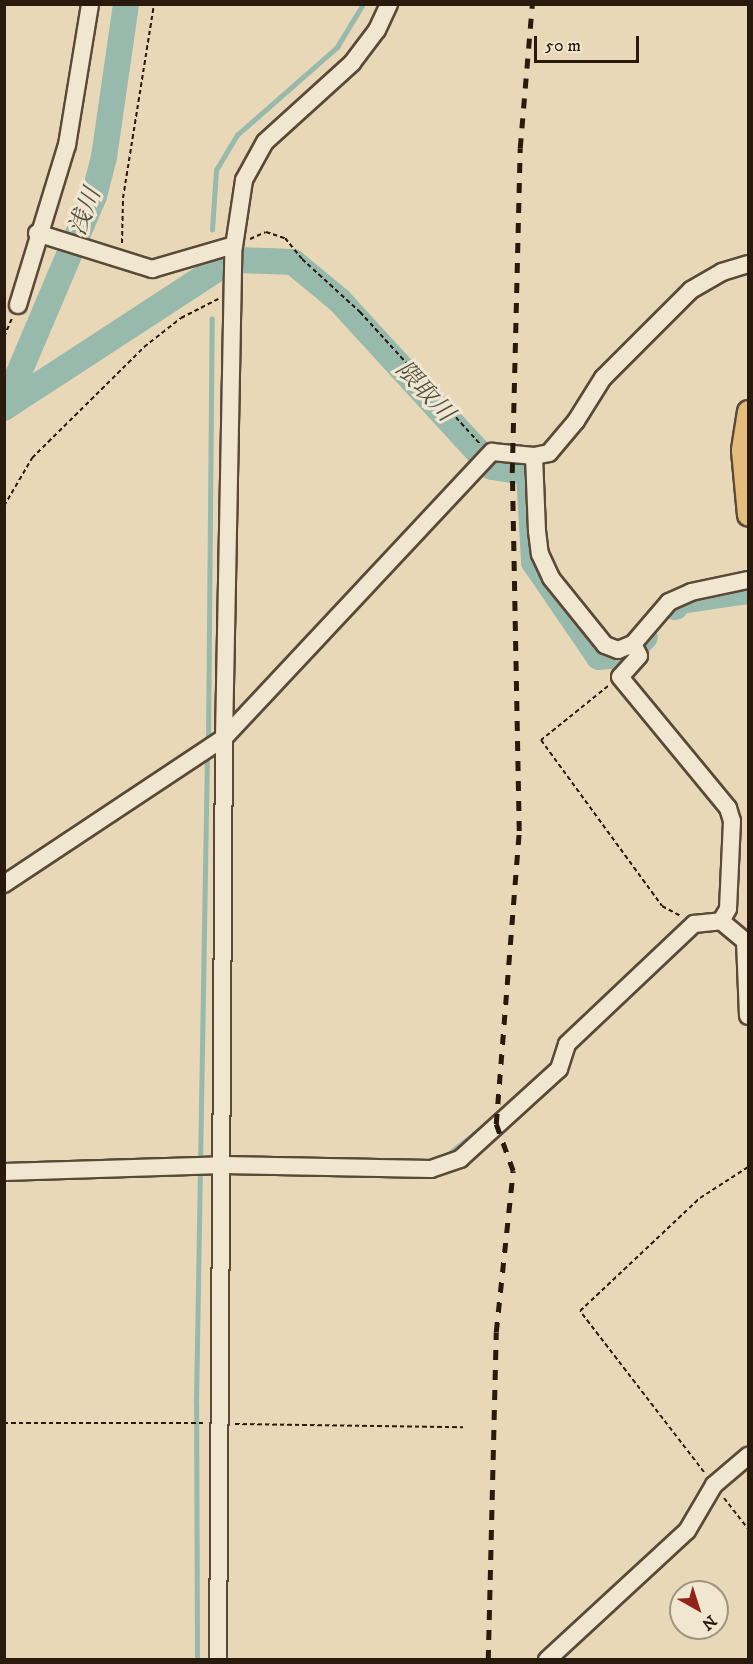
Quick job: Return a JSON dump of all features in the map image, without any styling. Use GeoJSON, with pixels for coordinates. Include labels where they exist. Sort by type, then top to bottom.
{"type":"FeatureCollection","features":[{"type":"Feature","properties":{"kind":"main road"},"geometry":{"type":"LineString","coordinates":[[748,411],[745,449],[748,515]]}},
{"type":"Feature","properties":{"kind":"street"},"geometry":{"type":"LineString","coordinates":[[18,305],[67,145],[90,4]]}},
{"type":"Feature","properties":{"kind":"street"},"geometry":{"type":"LineString","coordinates":[[218,1659],[224,738],[234,249],[244,180],[265,142],[351,63],[377,30],[389,4]]}},
{"type":"Feature","properties":{"kind":"street"},"geometry":{"type":"LineString","coordinates":[[40,234],[152,269],[172,266],[234,249]]}},
{"type":"Feature","properties":{"kind":"street"},"geometry":{"type":"LineString","coordinates":[[4,884],[224,738],[488,457],[534,456],[553,449],[576,421],[603,378],[691,290],[722,272],[748,264]]}},
{"type":"Feature","properties":{"kind":"street"},"geometry":{"type":"LineString","coordinates":[[534,456],[538,542],[550,578],[606,645],[618,650],[635,647],[669,602],[691,592],[748,580]]}},
{"type":"Feature","properties":{"kind":"street"},"geometry":{"type":"LineString","coordinates":[[635,647],[639,656],[620,677],[729,808],[732,821],[728,909],[721,921]]}},
{"type":"Feature","properties":{"kind":"street"},"geometry":{"type":"LineString","coordinates":[[4,1172],[223,1165],[431,1169],[460,1159],[559,1069],[567,1044],[693,924],[721,921],[746,940],[748,1016]]}},
{"type":"Feature","properties":{"kind":"street"},"geometry":{"type":"LineString","coordinates":[[548,1659],[687,1531],[714,1485],[748,1456]]}},
{"type":"Feature","properties":{"kind":"path"},"geometry":{"type":"LineString","coordinates":[[117,257],[123,198],[154,4]]}},
{"type":"Feature","properties":{"kind":"path"},"geometry":{"type":"LineString","coordinates":[[234,249],[266,232],[285,238],[302,259],[360,312],[488,457]]}},
{"type":"Feature","properties":{"kind":"path"},"geometry":{"type":"LineString","coordinates":[[4,506],[32,458],[144,347],[190,312],[234,289]]}},
{"type":"Feature","properties":{"kind":"path"},"geometry":{"type":"LineString","coordinates":[[4,337],[18,305]]}},
{"type":"Feature","properties":{"kind":"path"},"geometry":{"type":"LineString","coordinates":[[620,677],[541,740],[662,906],[693,924]]}},
{"type":"Feature","properties":{"kind":"path"},"geometry":{"type":"LineString","coordinates":[[748,1167],[700,1198],[580,1311],[748,1529]]}},
{"type":"Feature","properties":{"kind":"path"},"geometry":{"type":"LineString","coordinates":[[4,1423],[463,1426]]}},
{"type":"Feature","properties":{"kind":"waterway","name":"浅川"},"geometry":{"type":"LineString","coordinates":[[4,408],[94,196],[104,157],[126,4]]}},
{"type":"Feature","properties":{"kind":"waterway"},"geometry":{"type":"LineString","coordinates":[[212,230],[216,170],[237,135],[337,47],[363,4]]}},
{"type":"Feature","properties":{"kind":"waterway","name":"隈取川"},"geometry":{"type":"LineString","coordinates":[[5,407],[223,265],[238,260],[293,262],[339,300],[492,467],[529,472],[534,562],[599,657],[629,654],[645,637]]}},
{"type":"Feature","properties":{"kind":"waterway"},"geometry":{"type":"LineString","coordinates":[[208,743],[212,319]]}},
{"type":"Feature","properties":{"kind":"waterway","name":"隈取川"},"geometry":{"type":"LineString","coordinates":[[675,607],[681,601],[748,591]]}},
{"type":"Feature","properties":{"kind":"waterway"},"geometry":{"type":"LineString","coordinates":[[197,1660],[196,1403],[207,754]]}},
{"type":"Feature","properties":{"kind":"waterway"},"geometry":{"type":"LineString","coordinates":[[451,1152],[497,1115]]}},
{"type":"Feature","properties":{"kind":"railway"},"geometry":{"type":"LineString","coordinates":[[488,1660],[496,1332],[513,1171],[496,1124],[519,831],[512,473],[520,148],[532,4]]}}]}
